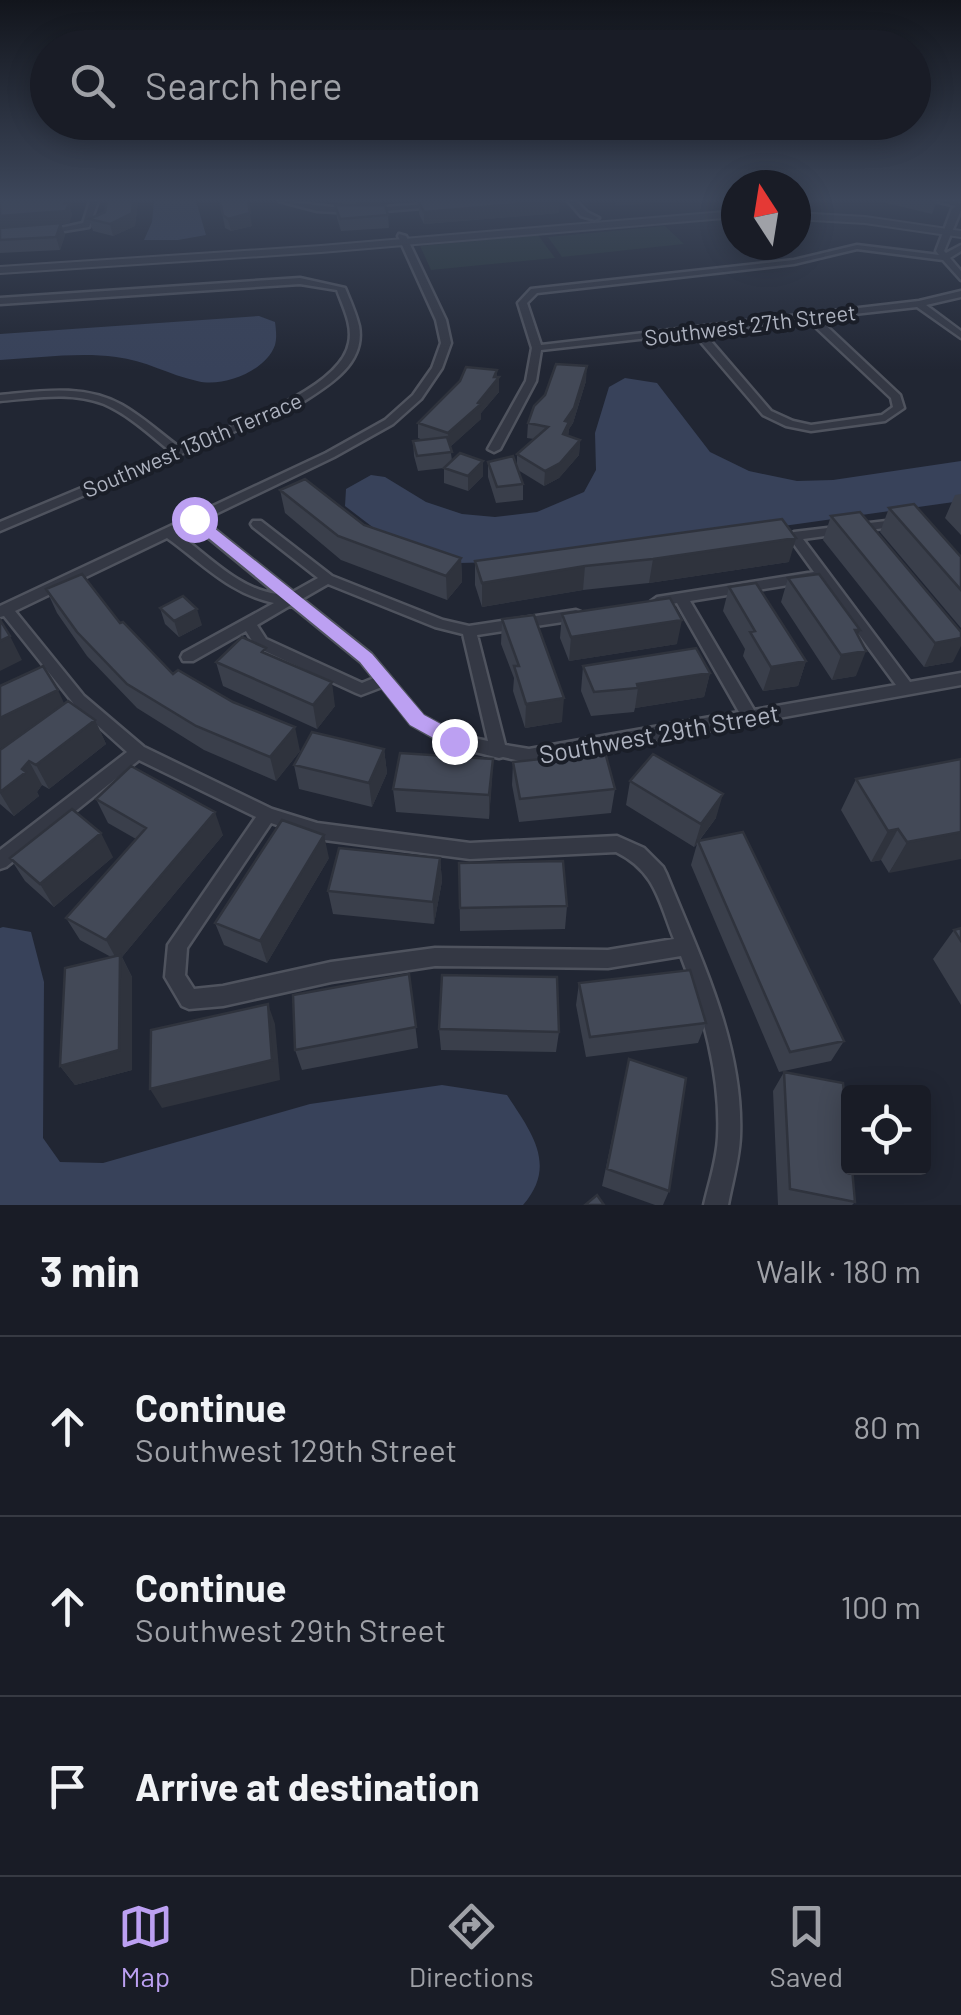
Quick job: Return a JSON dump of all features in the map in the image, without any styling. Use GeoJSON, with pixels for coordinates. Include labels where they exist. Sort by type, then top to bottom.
{"type":"FeatureCollection","features":[{"type":"Feature","properties":{"kind":"street"},"geometry":{"type":"LineString","coordinates":[[0,266],[131,257]]}},
{"type":"Feature","properties":{"kind":"street"},"geometry":{"type":"LineString","coordinates":[[412,257],[441,320],[446,343],[438,368],[418,397],[388,422],[330,455],[3,611],[79,700],[138,752],[267,814],[317,830],[452,849],[617,844],[638,854],[657,872],[715,1025],[727,1083],[729,1139],[716,1205]]}},
{"type":"Feature","properties":{"kind":"street"},"geometry":{"type":"LineString","coordinates":[[494,449],[524,400],[538,348],[522,304],[534,291],[814,257]]}},
{"type":"Feature","properties":{"kind":"street"},"geometry":{"type":"LineString","coordinates":[[940,257],[946,258],[961,276]]}},
{"type":"Feature","properties":{"kind":"street","name":"Southwest 130th Terrace"},"geometry":{"type":"LineString","coordinates":[[0,300],[300,281],[327,283],[341,288],[356,335],[348,360],[328,382],[297,401],[0,527]]}},
{"type":"Feature","properties":{"kind":"street","name":"Southwest 27th Street"},"geometry":{"type":"LineString","coordinates":[[538,348],[919,304],[961,294]]}},
{"type":"Feature","properties":{"kind":"street"},"geometry":{"type":"LineString","coordinates":[[919,304],[961,336]]}},
{"type":"Feature","properties":{"kind":"street"},"geometry":{"type":"LineString","coordinates":[[696,330],[767,414],[790,424],[810,428],[886,418],[899,408],[896,398],[811,317]]}},
{"type":"Feature","properties":{"kind":"street"},"geometry":{"type":"LineString","coordinates":[[0,398],[46,394],[95,397],[120,408],[177,451]]}},
{"type":"Feature","properties":{"kind":"street"},"geometry":{"type":"LineString","coordinates":[[906,688],[794,536],[923,518]]}},
{"type":"Feature","properties":{"kind":"street","name":"Southwest 29th Street"},"geometry":{"type":"LineString","coordinates":[[194,519],[366,658],[417,720],[454,741],[499,752],[528,756],[961,679]]}},
{"type":"Feature","properties":{"kind":"street"},"geometry":{"type":"LineString","coordinates":[[256,524],[327,579],[440,624],[469,631],[584,613]]}},
{"type":"Feature","properties":{"kind":"street"},"geometry":{"type":"LineString","coordinates":[[168,532],[218,573],[275,600],[290,600]]}},
{"type":"Feature","properties":{"kind":"street"},"geometry":{"type":"LineString","coordinates":[[200,556],[224,544]]}},
{"type":"Feature","properties":{"kind":"street"},"geometry":{"type":"LineString","coordinates":[[218,573],[243,560]]}},
{"type":"Feature","properties":{"kind":"street"},"geometry":{"type":"LineString","coordinates":[[642,604],[822,575]]}},
{"type":"Feature","properties":{"kind":"street"},"geometry":{"type":"LineString","coordinates":[[188,657],[327,579]]}},
{"type":"Feature","properties":{"kind":"street"},"geometry":{"type":"LineString","coordinates":[[681,598],[750,717]]}},
{"type":"Feature","properties":{"kind":"street"},"geometry":{"type":"LineString","coordinates":[[248,622],[261,643],[361,689],[386,680]]}},
{"type":"Feature","properties":{"kind":"street"},"geometry":{"type":"LineString","coordinates":[[469,631],[499,752]]}},
{"type":"Feature","properties":{"kind":"street"},"geometry":{"type":"LineString","coordinates":[[34,673],[52,664]]}},
{"type":"Feature","properties":{"kind":"street"},"geometry":{"type":"LineString","coordinates":[[0,861],[138,752]]}},
{"type":"Feature","properties":{"kind":"street"},"geometry":{"type":"LineString","coordinates":[[267,814],[178,945],[174,976],[190,999],[436,957],[608,959],[686,946]]}},
{"type":"Feature","properties":{"kind":"shaded area"},"geometry":{"type":"Polygon","coordinates":[[[425,257],[555,258],[431,270],[425,257]]]}},
{"type":"Feature","properties":{"kind":"water"},"geometry":{"type":"Polygon","coordinates":[[[259,316],[275,322],[276,342],[263,363],[231,380],[197,381],[116,357],[73,355],[0,360],[0,334],[259,316]]]}},
{"type":"Feature","properties":{"kind":"water"},"geometry":{"type":"Polygon","coordinates":[[[625,378],[657,383],[710,452],[749,471],[797,481],[833,480],[961,461],[961,501],[534,561],[459,563],[379,532],[345,506],[346,489],[371,475],[385,477],[426,502],[462,514],[495,517],[537,512],[584,492],[596,470],[595,433],[609,387],[625,378]]]}},
{"type":"Feature","properties":{"kind":"water"},"geometry":{"type":"Polygon","coordinates":[[[3,927],[31,932],[44,982],[43,1138],[60,1162],[103,1163],[310,1104],[442,1085],[507,1095],[537,1149],[539,1176],[533,1190],[523,1205],[0,1205],[3,927]]]}},
{"type":"Feature","properties":{"kind":"building"},"geometry":{"type":"Polygon","coordinates":[[[556,364],[587,366],[563,434],[580,440],[560,463],[545,471],[517,454],[548,427],[528,423],[534,406],[545,395],[556,364]]]}},
{"type":"Feature","properties":{"kind":"building"},"geometry":{"type":"Polygon","coordinates":[[[466,367],[497,370],[494,377],[499,377],[478,403],[481,404],[448,433],[418,423],[460,381],[466,367]]]}},
{"type":"Feature","properties":{"kind":"building"},"geometry":{"type":"Polygon","coordinates":[[[447,437],[452,452],[417,456],[413,441],[447,437]]]}},
{"type":"Feature","properties":{"kind":"building"},"geometry":{"type":"Polygon","coordinates":[[[460,453],[483,461],[468,476],[444,468],[460,453]]]}},
{"type":"Feature","properties":{"kind":"building"},"geometry":{"type":"Polygon","coordinates":[[[513,456],[523,484],[497,487],[488,462],[513,456]]]}},
{"type":"Feature","properties":{"kind":"building"},"geometry":{"type":"Polygon","coordinates":[[[305,479],[364,525],[461,558],[446,576],[338,536],[280,490],[305,479]]]}},
{"type":"Feature","properties":{"kind":"building"},"geometry":{"type":"Polygon","coordinates":[[[914,504],[961,557],[961,590],[889,508],[914,504]]]}},
{"type":"Feature","properties":{"kind":"building"},"geometry":{"type":"Polygon","coordinates":[[[860,512],[961,632],[961,638],[935,643],[831,516],[860,512]]]}},
{"type":"Feature","properties":{"kind":"building"},"geometry":{"type":"Polygon","coordinates":[[[782,519],[796,538],[482,583],[475,561],[782,519]]]}},
{"type":"Feature","properties":{"kind":"building"},"geometry":{"type":"Polygon","coordinates":[[[82,574],[120,623],[173,674],[178,670],[233,702],[295,727],[270,757],[196,726],[127,684],[77,632],[46,589],[82,574]]]}},
{"type":"Feature","properties":{"kind":"building"},"geometry":{"type":"Polygon","coordinates":[[[819,574],[860,630],[855,630],[866,651],[841,655],[788,578],[819,574]]]}},
{"type":"Feature","properties":{"kind":"building"},"geometry":{"type":"Polygon","coordinates":[[[756,583],[806,661],[771,667],[729,587],[756,583]]]}},
{"type":"Feature","properties":{"kind":"building"},"geometry":{"type":"Polygon","coordinates":[[[183,596],[197,609],[174,621],[160,608],[183,596]]]}},
{"type":"Feature","properties":{"kind":"building"},"geometry":{"type":"Polygon","coordinates":[[[670,598],[682,620],[571,637],[562,614],[670,598]]]}},
{"type":"Feature","properties":{"kind":"building"},"geometry":{"type":"Polygon","coordinates":[[[534,615],[564,698],[526,704],[514,666],[519,666],[502,619],[534,615]]]}},
{"type":"Feature","properties":{"kind":"building"},"geometry":{"type":"Polygon","coordinates":[[[0,620],[10,636],[0,641],[0,620]]]}},
{"type":"Feature","properties":{"kind":"building"},"geometry":{"type":"Polygon","coordinates":[[[242,637],[266,648],[262,652],[332,682],[313,705],[216,662],[242,637]]]}},
{"type":"Feature","properties":{"kind":"building"},"geometry":{"type":"Polygon","coordinates":[[[696,648],[710,673],[637,684],[638,688],[594,692],[583,666],[696,648]]]}},
{"type":"Feature","properties":{"kind":"building"},"geometry":{"type":"Polygon","coordinates":[[[43,666],[58,690],[0,718],[0,686],[43,666]]]}},
{"type":"Feature","properties":{"kind":"building"},"geometry":{"type":"Polygon","coordinates":[[[68,701],[95,720],[36,765],[29,761],[22,769],[26,772],[0,792],[0,750],[68,701]]]}},
{"type":"Feature","properties":{"kind":"building"},"geometry":{"type":"Polygon","coordinates":[[[312,732],[384,749],[369,783],[294,765],[312,732]]]}},
{"type":"Feature","properties":{"kind":"building"},"geometry":{"type":"Polygon","coordinates":[[[605,752],[615,789],[520,799],[513,762],[605,752]]]}},
{"type":"Feature","properties":{"kind":"building"},"geometry":{"type":"Polygon","coordinates":[[[400,753],[493,759],[489,795],[393,789],[400,753]]]}},
{"type":"Feature","properties":{"kind":"building"},"geometry":{"type":"Polygon","coordinates":[[[653,754],[723,794],[701,824],[630,781],[653,754]]]}},
{"type":"Feature","properties":{"kind":"building"},"geometry":{"type":"Polygon","coordinates":[[[961,759],[961,832],[907,842],[898,829],[888,831],[856,779],[961,759]]]}},
{"type":"Feature","properties":{"kind":"building"},"geometry":{"type":"Polygon","coordinates":[[[131,766],[215,812],[106,940],[66,918],[146,828],[96,799],[131,766]]]}},
{"type":"Feature","properties":{"kind":"building"},"geometry":{"type":"Polygon","coordinates":[[[72,809],[101,833],[40,884],[10,858],[72,809]]]}},
{"type":"Feature","properties":{"kind":"building"},"geometry":{"type":"Polygon","coordinates":[[[282,820],[324,835],[260,941],[215,923],[282,820]]]}},
{"type":"Feature","properties":{"kind":"building"},"geometry":{"type":"Polygon","coordinates":[[[743,832],[844,1041],[790,1052],[698,841],[743,832]]]}},
{"type":"Feature","properties":{"kind":"building"},"geometry":{"type":"Polygon","coordinates":[[[339,848],[440,858],[433,902],[328,891],[339,848]]]}},
{"type":"Feature","properties":{"kind":"building"},"geometry":{"type":"Polygon","coordinates":[[[563,861],[567,906],[460,908],[459,863],[563,861]]]}},
{"type":"Feature","properties":{"kind":"building"},"geometry":{"type":"Polygon","coordinates":[[[120,955],[119,1050],[60,1066],[65,968],[120,955]]]}},
{"type":"Feature","properties":{"kind":"building"},"geometry":{"type":"Polygon","coordinates":[[[690,970],[706,1023],[590,1037],[579,983],[690,970]]]}},
{"type":"Feature","properties":{"kind":"building"},"geometry":{"type":"Polygon","coordinates":[[[409,974],[416,1027],[295,1050],[293,995],[409,974]]]}},
{"type":"Feature","properties":{"kind":"building"},"geometry":{"type":"Polygon","coordinates":[[[442,975],[557,977],[559,1032],[439,1029],[442,975]]]}},
{"type":"Feature","properties":{"kind":"building"},"geometry":{"type":"Polygon","coordinates":[[[268,1004],[272,1060],[150,1089],[151,1030],[268,1004]]]}},
{"type":"Feature","properties":{"kind":"building"},"geometry":{"type":"Polygon","coordinates":[[[629,1059],[686,1078],[669,1191],[607,1169],[629,1059]]]}},
{"type":"Feature","properties":{"kind":"building"},"geometry":{"type":"Polygon","coordinates":[[[784,1072],[843,1083],[841,1175],[853,1175],[855,1202],[790,1189],[784,1072]]]}},
{"type":"Feature","properties":{"kind":"building"},"geometry":{"type":"Polygon","coordinates":[[[597,1195],[604,1205],[585,1205],[597,1195]]]}},
{"type":"Feature","properties":{"kind":"route"},"geometry":{"type":"LineString","coordinates":[[194,519],[366,658],[417,720],[454,741]]}}]}
